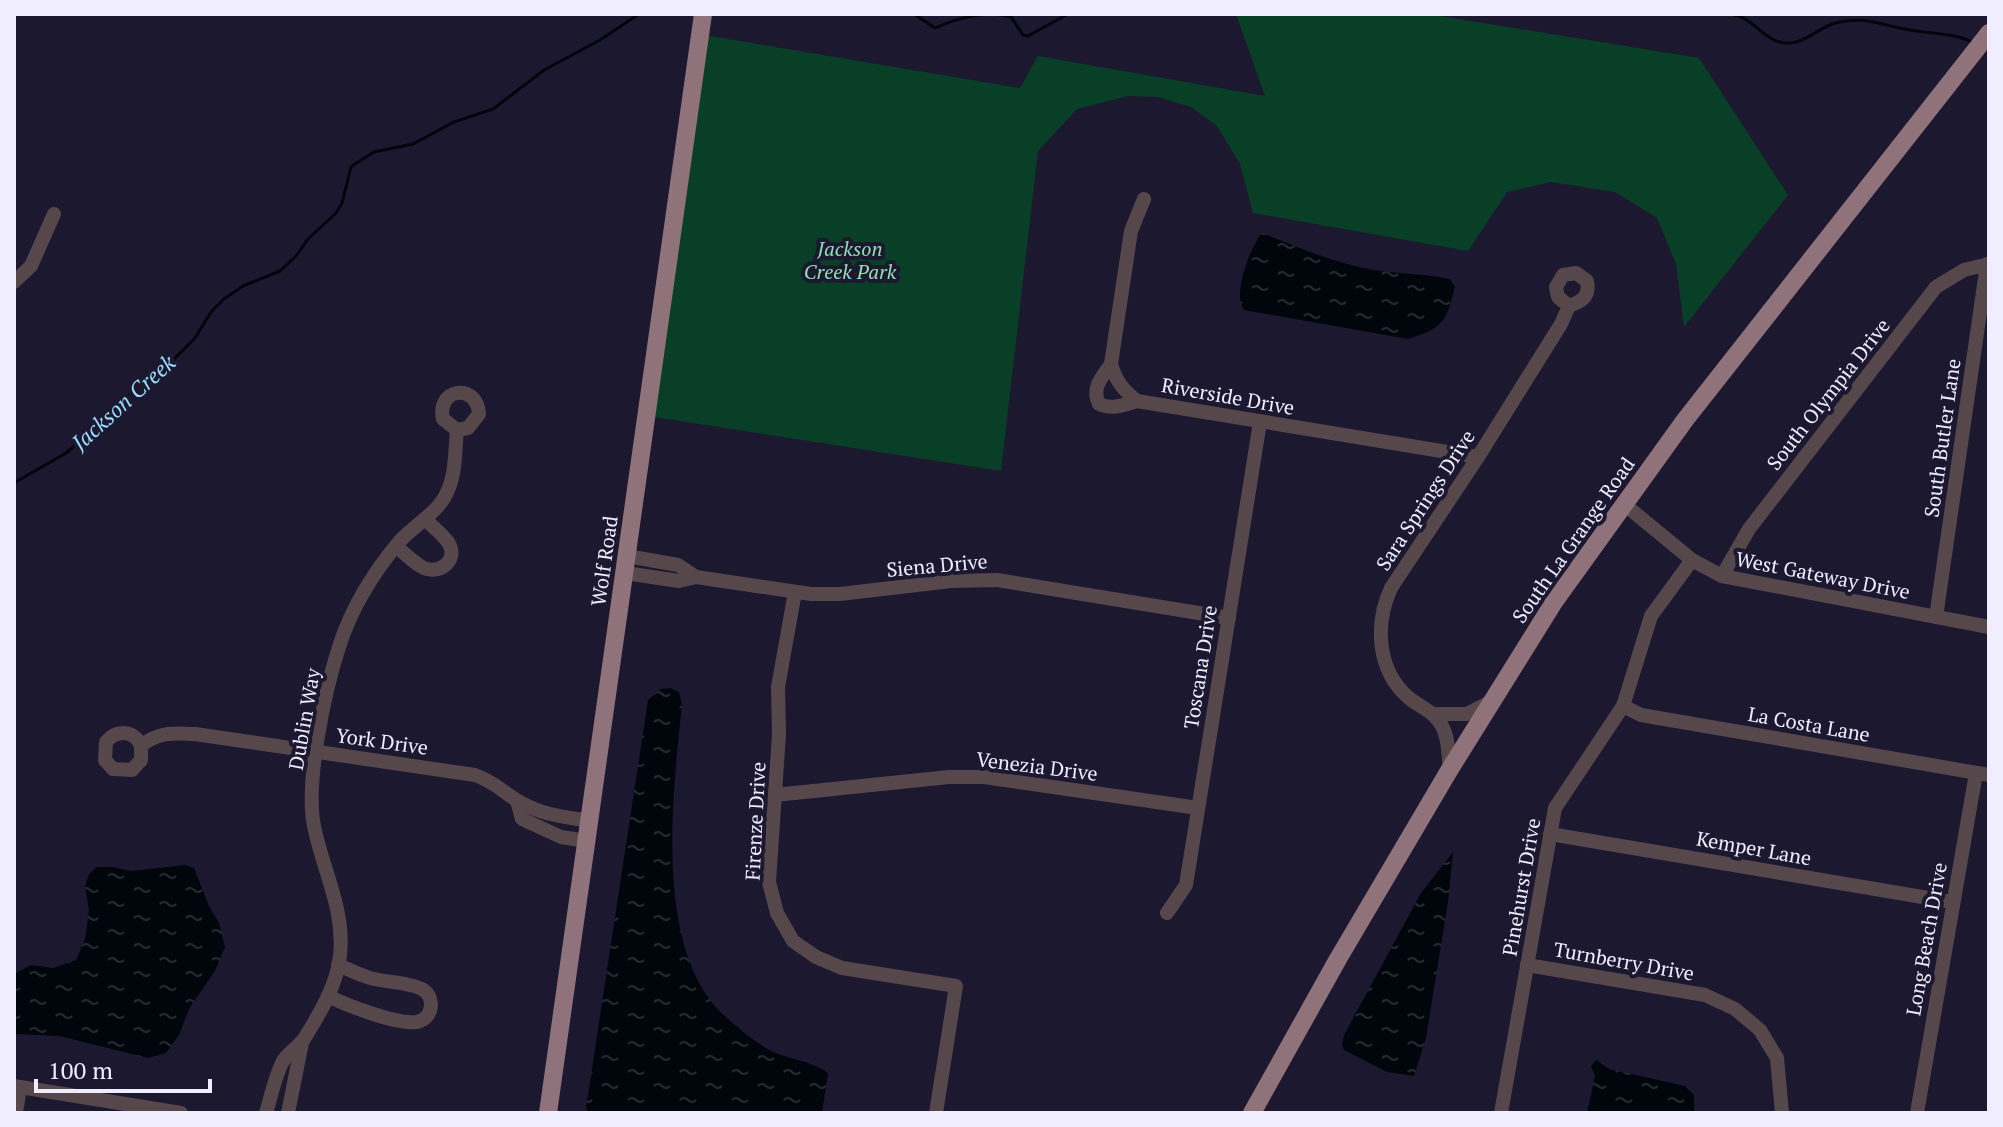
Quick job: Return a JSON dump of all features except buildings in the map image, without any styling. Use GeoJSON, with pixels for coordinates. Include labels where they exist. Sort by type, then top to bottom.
{"type":"FeatureCollection","features":[{"type":"Feature","properties":{"kind":"main road","name":"Wolf Road"},"geometry":{"type":"LineString","coordinates":[[548,1113],[703,14]]}},
{"type":"Feature","properties":{"kind":"main road","name":"South La Grange Road"},"geometry":{"type":"LineString","coordinates":[[1252,1113],[1450,769],[1554,602],[1685,420],[1987,36]]}},
{"type":"Feature","properties":{"kind":"street"},"geometry":{"type":"LineString","coordinates":[[1137,401],[1106,407],[1099,404],[1095,396],[1097,385],[1111,364],[1131,231],[1144,199]]}},
{"type":"Feature","properties":{"kind":"street"},"geometry":{"type":"LineString","coordinates":[[14,282],[31,266],[54,214]]}},
{"type":"Feature","properties":{"kind":"street","name":"South Olympia Drive"},"geometry":{"type":"LineString","coordinates":[[1722,576],[1749,529],[1936,287],[1964,270],[1988,264]]}},
{"type":"Feature","properties":{"kind":"street","name":"South Butler Lane"},"geometry":{"type":"LineString","coordinates":[[1936,617],[1988,264]]}},
{"type":"Feature","properties":{"kind":"street","name":"Sara Springs Drive"},"geometry":{"type":"LineString","coordinates":[[1434,714],[1407,696],[1391,676],[1383,655],[1380,632],[1383,605],[1561,324],[1569,306]]}},
{"type":"Feature","properties":{"kind":"street","name":"Riverside Drive"},"geometry":{"type":"LineString","coordinates":[[1111,364],[1115,378],[1124,391],[1137,401],[1478,457]]}},
{"type":"Feature","properties":{"kind":"street","name":"Toscana Drive"},"geometry":{"type":"LineString","coordinates":[[1167,913],[1186,885],[1260,422]]}},
{"type":"Feature","properties":{"kind":"street","name":"Dublin Way"},"geometry":{"type":"LineString","coordinates":[[266,1113],[284,1061],[302,1041],[328,996],[338,965],[341,933],[336,896],[313,823],[312,788],[329,684],[351,612],[396,546],[436,510],[449,489],[457,430]]}},
{"type":"Feature","properties":{"kind":"street","name":"West Gateway Drive"},"geometry":{"type":"LineString","coordinates":[[1624,504],[1692,560],[1722,576],[1989,627]]}},
{"type":"Feature","properties":{"kind":"street"},"geometry":{"type":"LineString","coordinates":[[396,546],[423,568],[434,570],[445,567],[452,551],[448,542],[425,519]]}},
{"type":"Feature","properties":{"kind":"street","name":"Pinehurst Drive"},"geometry":{"type":"LineString","coordinates":[[1501,1113],[1555,808],[1623,706],[1651,616],[1692,560]]}},
{"type":"Feature","properties":{"kind":"street","name":"Siena Drive"},"geometry":{"type":"LineString","coordinates":[[626,564],[678,565],[696,577],[795,592],[840,594],[951,581],[997,580],[1229,618]]}},
{"type":"Feature","properties":{"kind":"street","name":"Firenze Drive"},"geometry":{"type":"LineString","coordinates":[[795,592],[778,687],[779,734],[769,882],[777,913],[793,941],[816,957],[842,968],[956,986],[936,1113]]}},
{"type":"Feature","properties":{"kind":"street"},"geometry":{"type":"LineString","coordinates":[[1434,714],[1467,714],[1492,701]]}},
{"type":"Feature","properties":{"kind":"street","name":"La Costa Lane"},"geometry":{"type":"LineString","coordinates":[[1623,706],[1641,715],[1982,774]]}},
{"type":"Feature","properties":{"kind":"street"},"geometry":{"type":"LineString","coordinates":[[1434,714],[1447,740],[1450,769]]}},
{"type":"Feature","properties":{"kind":"street","name":"York Drive"},"geometry":{"type":"LineString","coordinates":[[141,746],[151,738],[167,733],[195,734],[475,775],[494,782],[517,801],[552,816],[590,821]]}},
{"type":"Feature","properties":{"kind":"street","name":"Long Beach Drive"},"geometry":{"type":"LineString","coordinates":[[1917,1113],[1952,902],[1982,774]]}},
{"type":"Feature","properties":{"kind":"street","name":"Venezia Drive"},"geometry":{"type":"LineString","coordinates":[[775,795],[949,777],[984,777],[1198,808]]}},
{"type":"Feature","properties":{"kind":"street","name":"York Drive"},"geometry":{"type":"LineString","coordinates":[[517,801],[522,819],[561,837],[587,841]]}},
{"type":"Feature","properties":{"kind":"street","name":"Kemper Lane"},"geometry":{"type":"LineString","coordinates":[[1550,834],[1952,902]]}},
{"type":"Feature","properties":{"kind":"street"},"geometry":{"type":"LineString","coordinates":[[328,996],[345,1005],[381,1016],[415,1022],[430,1012],[432,1003],[429,995],[421,989],[367,977],[338,965]]}},
{"type":"Feature","properties":{"kind":"street","name":"Turnberry Drive"},"geometry":{"type":"LineString","coordinates":[[1527,965],[1705,995],[1735,1009],[1760,1030],[1777,1058],[1782,1113]]}},
{"type":"Feature","properties":{"kind":"street","name":"Dublin Way"},"geometry":{"type":"LineString","coordinates":[[288,1113],[302,1041]]}},
{"type":"Feature","properties":{"kind":"street"},"geometry":{"type":"LineString","coordinates":[[16,1113],[17,1086],[181,1113]]}},
{"type":"Feature","properties":{"kind":"green space","name":"Jackson Creek Park"},"geometry":{"type":"Polygon","coordinates":[[[1236,14],[1428,14],[1699,58],[1788,195],[1684,327],[1676,264],[1657,218],[1615,192],[1551,182],[1507,192],[1468,251],[1253,213],[1240,164],[1217,126],[1191,107],[1158,97],[1128,96],[1077,109],[1038,151],[1001,471],[654,417],[704,35],[1020,88],[1038,56],[1265,96],[1236,14]]]}},
{"type":"Feature","properties":{"kind":"water"},"geometry":{"type":"Polygon","coordinates":[[[1262,233],[1363,268],[1450,279],[1455,287],[1446,316],[1436,327],[1408,339],[1244,310],[1241,283],[1252,249],[1262,233]]]}},
{"type":"Feature","properties":{"kind":"water"},"geometry":{"type":"Polygon","coordinates":[[[670,688],[679,692],[682,705],[675,782],[673,870],[677,914],[687,954],[703,990],[741,1030],[774,1052],[828,1073],[822,1113],[588,1113],[586,1108],[648,700],[661,689],[670,688]]]}},
{"type":"Feature","properties":{"kind":"water"},"geometry":{"type":"Polygon","coordinates":[[[1453,852],[1426,1038],[1414,1076],[1387,1072],[1344,1050],[1344,1035],[1421,893],[1453,852]]]}},
{"type":"Feature","properties":{"kind":"water"},"geometry":{"type":"Polygon","coordinates":[[[185,865],[194,868],[219,923],[225,947],[215,971],[190,1007],[179,1035],[166,1053],[148,1058],[59,1036],[14,1034],[14,974],[31,965],[53,968],[76,960],[85,939],[89,910],[85,886],[89,874],[97,867],[132,871],[185,865]]]}},
{"type":"Feature","properties":{"kind":"water"},"geometry":{"type":"Polygon","coordinates":[[[1596,1060],[1609,1069],[1685,1086],[1694,1095],[1694,1113],[1587,1113],[1595,1076],[1591,1066],[1596,1060]]]}},
{"type":"Feature","properties":{"kind":"waterway","name":"Jackson Creek"},"geometry":{"type":"LineString","coordinates":[[14,483],[66,453],[111,415],[142,381],[166,367],[195,338],[211,312],[224,299],[243,286],[280,271],[296,256],[308,239],[336,213],[342,203],[351,167],[374,152],[413,144],[454,122],[493,109],[544,70],[600,40],[639,14]]}},
{"type":"Feature","properties":{"kind":"waterway","name":"Jackson Creek"},"geometry":{"type":"LineString","coordinates":[[827,14],[836,14]]}},
{"type":"Feature","properties":{"kind":"waterway","name":"Jackson Creek"},"geometry":{"type":"LineString","coordinates":[[914,14],[935,28],[972,16],[1002,15],[1011,17],[1023,35],[1028,36],[1068,14]]}},
{"type":"Feature","properties":{"kind":"waterway","name":"Jackson Creek"},"geometry":{"type":"LineString","coordinates":[[1689,14],[1739,16],[1773,40],[1787,43],[1805,39],[1832,24],[1852,20],[1972,42]]}}]}
